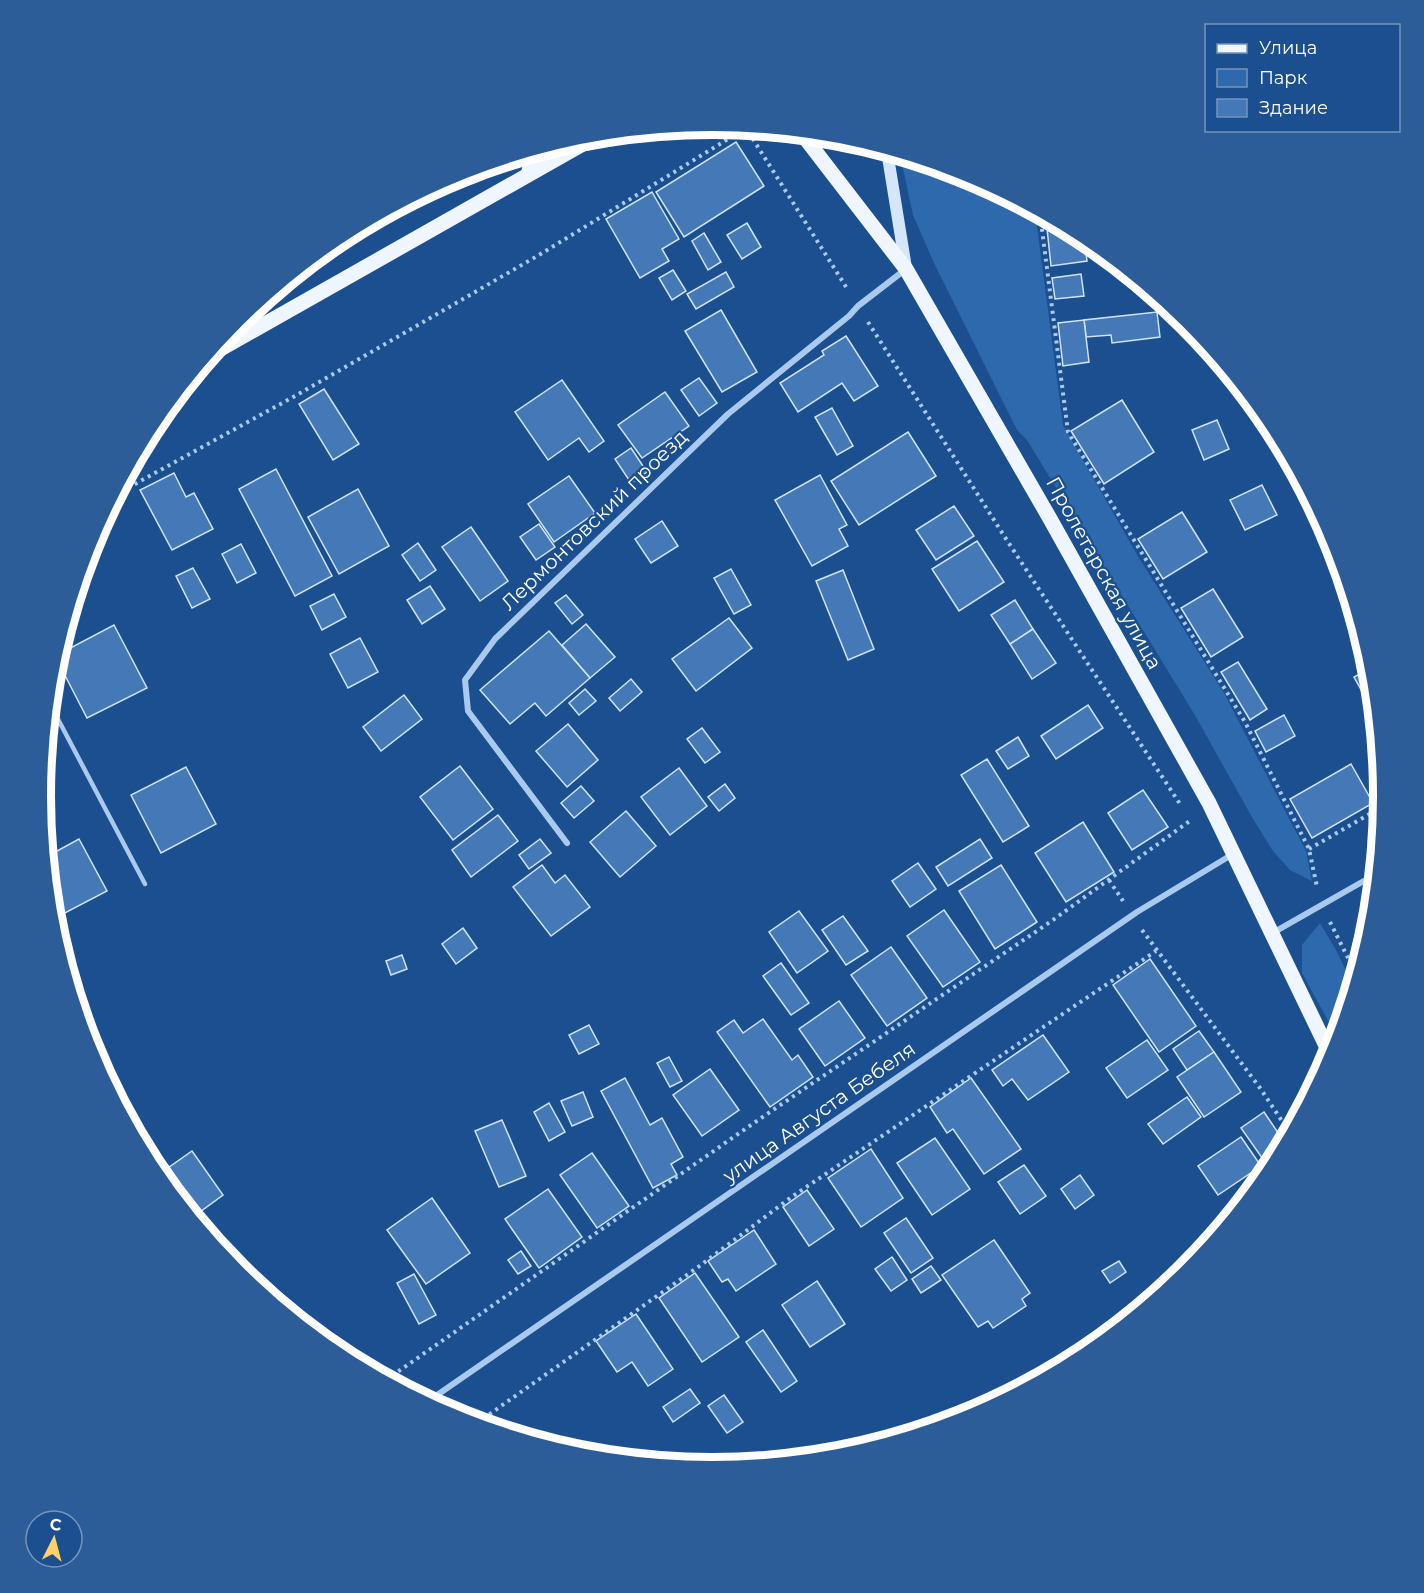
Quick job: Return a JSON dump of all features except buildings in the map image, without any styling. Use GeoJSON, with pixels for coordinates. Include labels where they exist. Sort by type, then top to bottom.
{"type":"FeatureCollection","features":[{"type":"Feature","properties":{"kind":"main road","name":"Пролетарская улица"},"geometry":{"type":"LineString","coordinates":[[809,143],[906,269],[1049,518],[1209,803],[1325,1044]]}},
{"type":"Feature","properties":{"kind":"main road"},"geometry":{"type":"LineString","coordinates":[[233,342],[571,151]]}},
{"type":"Feature","properties":{"kind":"main road"},"geometry":{"type":"LineString","coordinates":[[520,180],[540,158]]}},
{"type":"Feature","properties":{"kind":"main road"},"geometry":{"type":"LineString","coordinates":[[888,160],[906,269]]}},
{"type":"Feature","properties":{"kind":"street","name":"Лермонтовский проезд"},"geometry":{"type":"LineString","coordinates":[[567,843],[468,711],[465,680],[495,639],[728,414],[906,269]]}},
{"type":"Feature","properties":{"kind":"street","name":"улица Августа Бебеля"},"geometry":{"type":"LineString","coordinates":[[435,1396],[1132,915],[1233,854]]}},
{"type":"Feature","properties":{"kind":"street"},"geometry":{"type":"LineString","coordinates":[[1271,934],[1367,879]]}},
{"type":"Feature","properties":{"kind":"lane"},"geometry":{"type":"LineString","coordinates":[[56,716],[145,884]]}},
{"type":"Feature","properties":{"kind":"path"},"geometry":{"type":"LineString","coordinates":[[127,489],[438,314],[733,136]]}},
{"type":"Feature","properties":{"kind":"path"},"geometry":{"type":"LineString","coordinates":[[393,1375],[748,1127],[1053,920],[1191,820],[1008,542],[752,137]]}},
{"type":"Feature","properties":{"kind":"path"},"geometry":{"type":"LineString","coordinates":[[1041,223],[1068,432],[1245,722],[1309,849],[1322,905],[1351,963]]}},
{"type":"Feature","properties":{"kind":"path"},"geometry":{"type":"LineString","coordinates":[[1309,849],[1373,812]]}},
{"type":"Feature","properties":{"kind":"path"},"geometry":{"type":"LineString","coordinates":[[1109,880],[1156,951],[1260,1088],[1285,1125]]}},
{"type":"Feature","properties":{"kind":"path"},"geometry":{"type":"LineString","coordinates":[[487,1417],[701,1265],[793,1196],[1156,951]]}},
{"type":"Feature","properties":{"kind":"green space"},"geometry":{"type":"Polygon","coordinates":[[[902,164],[965,186],[1036,221],[1063,425],[1139,558],[1224,693],[1306,851],[1312,881],[1290,870],[1273,851],[1196,717],[1027,440],[1017,430],[933,261],[913,215],[902,164]]]}},
{"type":"Feature","properties":{"kind":"green space"},"geometry":{"type":"Polygon","coordinates":[[[1320,923],[1348,975],[1331,1027],[1302,973],[1302,945],[1320,923]]]}}]}
